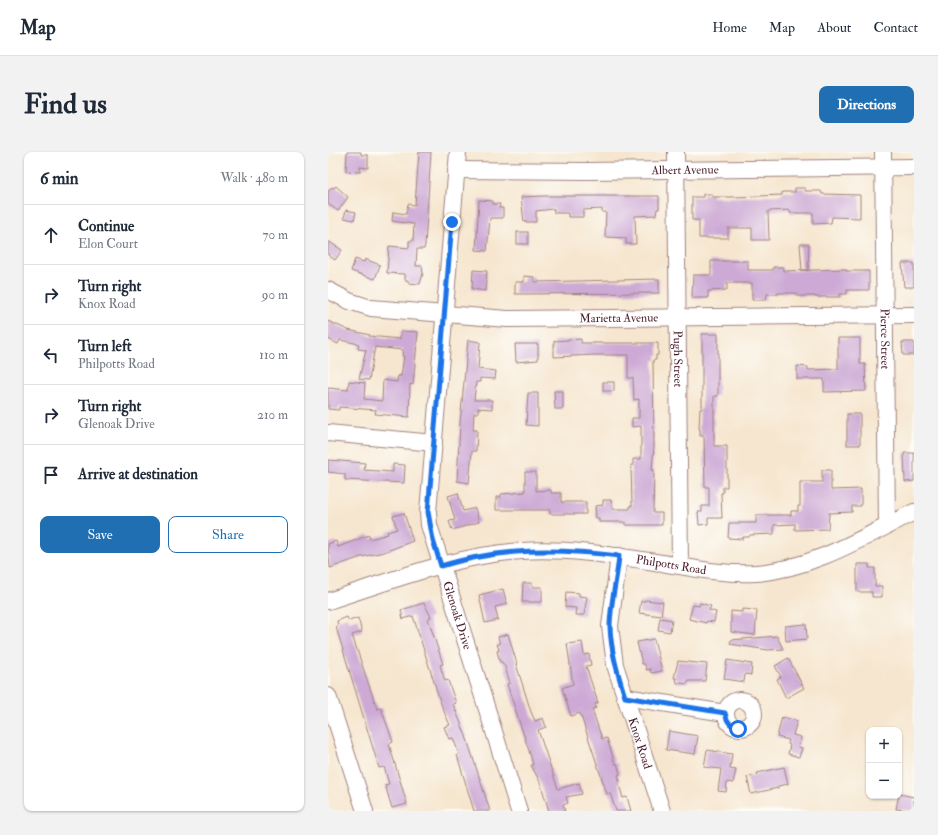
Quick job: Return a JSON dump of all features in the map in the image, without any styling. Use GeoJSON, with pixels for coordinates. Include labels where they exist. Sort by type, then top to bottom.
{"type":"FeatureCollection","features":[{"type":"Feature","properties":{"kind":"street","name":"Glenoak Drive"},"geometry":{"type":"LineString","coordinates":[[458,152],[428,512],[432,535],[441,566],[519,811]]}},
{"type":"Feature","properties":{"kind":"street","name":"Pugh Street"},"geometry":{"type":"LineString","coordinates":[[676,152],[680,566]]}},
{"type":"Feature","properties":{"kind":"street","name":"Pierce Street"},"geometry":{"type":"LineString","coordinates":[[883,152],[887,526]]}},
{"type":"Feature","properties":{"kind":"street","name":"Albert Avenue"},"geometry":{"type":"LineString","coordinates":[[456,170],[676,170],[914,167]]}},
{"type":"Feature","properties":{"kind":"street","name":"Marietta Avenue"},"geometry":{"type":"LineString","coordinates":[[328,290],[349,301],[371,308],[507,319],[914,315]]}},
{"type":"Feature","properties":{"kind":"street"},"geometry":{"type":"LineString","coordinates":[[328,433],[434,443]]}},
{"type":"Feature","properties":{"kind":"street","name":"Philpotts Road"},"geometry":{"type":"LineString","coordinates":[[328,601],[441,566],[488,554],[522,551],[562,551],[619,556],[680,566],[738,573],[779,569],[830,553],[914,512]]}},
{"type":"Feature","properties":{"kind":"street","name":"Knox Road"},"geometry":{"type":"LineString","coordinates":[[619,556],[611,614],[611,634],[615,665],[662,811]]}},
{"type":"Feature","properties":{"kind":"street"},"geometry":{"type":"LineString","coordinates":[[328,696],[365,811]]}},
{"type":"Feature","properties":{"kind":"street"},"geometry":{"type":"LineString","coordinates":[[625,697],[725,713]]}},
{"type":"Feature","properties":{"kind":"building"},"geometry":{"type":"Polygon","coordinates":[[[347,152],[361,152],[361,155],[368,155],[368,168],[360,167],[360,172],[346,171],[347,152]]]}},
{"type":"Feature","properties":{"kind":"building"},"geometry":{"type":"Polygon","coordinates":[[[419,152],[431,152],[425,245],[424,249],[417,249],[416,266],[422,266],[423,273],[420,284],[408,283],[408,280],[405,280],[405,274],[387,273],[389,246],[409,248],[409,241],[413,241],[414,224],[392,221],[393,212],[406,214],[408,204],[415,205],[419,152]]]}},
{"type":"Feature","properties":{"kind":"building"},"geometry":{"type":"Polygon","coordinates":[[[336,186],[348,197],[338,211],[328,204],[328,192],[332,187],[334,188],[336,186]]]}},
{"type":"Feature","properties":{"kind":"building"},"geometry":{"type":"Polygon","coordinates":[[[795,188],[805,188],[805,191],[821,191],[822,194],[860,195],[860,218],[832,217],[831,223],[813,224],[813,213],[790,213],[790,210],[768,211],[769,240],[752,240],[752,228],[728,228],[728,238],[699,238],[699,220],[692,220],[692,197],[703,197],[703,194],[712,194],[712,197],[782,195],[782,192],[795,192],[795,188]]]}},
{"type":"Feature","properties":{"kind":"building"},"geometry":{"type":"Polygon","coordinates":[[[659,196],[659,209],[657,209],[656,215],[635,216],[636,244],[626,244],[626,238],[605,237],[606,212],[602,212],[602,209],[583,210],[583,217],[568,217],[568,213],[554,213],[554,209],[536,211],[536,222],[524,222],[521,197],[659,196]]]}},
{"type":"Feature","properties":{"kind":"building"},"geometry":{"type":"Polygon","coordinates":[[[479,200],[493,201],[493,204],[500,204],[499,208],[503,208],[503,218],[490,218],[487,251],[476,250],[479,200]]]}},
{"type":"Feature","properties":{"kind":"building"},"geometry":{"type":"Polygon","coordinates":[[[346,210],[356,212],[354,220],[344,218],[346,210]]]}},
{"type":"Feature","properties":{"kind":"building"},"geometry":{"type":"Polygon","coordinates":[[[517,232],[528,232],[528,244],[517,244],[517,232]]]}},
{"type":"Feature","properties":{"kind":"building"},"geometry":{"type":"Polygon","coordinates":[[[328,241],[342,250],[335,260],[328,255],[328,241]]]}},
{"type":"Feature","properties":{"kind":"building"},"geometry":{"type":"Polygon","coordinates":[[[800,244],[809,244],[808,270],[802,270],[800,244]]]}},
{"type":"Feature","properties":{"kind":"building"},"geometry":{"type":"Polygon","coordinates":[[[355,259],[364,262],[365,259],[380,265],[375,279],[351,271],[355,259]]]}},
{"type":"Feature","properties":{"kind":"building"},"geometry":{"type":"Polygon","coordinates":[[[711,261],[748,261],[748,270],[773,270],[773,267],[783,267],[783,271],[846,269],[846,271],[869,271],[869,290],[847,290],[847,294],[840,294],[840,297],[797,296],[797,293],[778,293],[767,294],[766,300],[752,300],[752,283],[727,283],[727,290],[708,291],[708,298],[692,298],[693,275],[711,275],[711,261]]]}},
{"type":"Feature","properties":{"kind":"building"},"geometry":{"type":"Polygon","coordinates":[[[902,263],[914,263],[914,287],[904,287],[902,263]]]}},
{"type":"Feature","properties":{"kind":"building"},"geometry":{"type":"Polygon","coordinates":[[[473,270],[487,271],[485,291],[472,289],[473,270]]]}},
{"type":"Feature","properties":{"kind":"building"},"geometry":{"type":"Polygon","coordinates":[[[524,276],[534,277],[534,282],[659,279],[659,293],[515,294],[515,282],[524,282],[524,276]]]}},
{"type":"Feature","properties":{"kind":"building"},"geometry":{"type":"Polygon","coordinates":[[[328,321],[348,330],[370,335],[369,336],[400,339],[401,331],[418,332],[413,385],[410,384],[409,417],[375,414],[376,410],[339,407],[339,410],[328,409],[328,388],[348,390],[349,381],[365,383],[364,399],[382,401],[383,380],[397,382],[398,376],[401,376],[404,356],[402,356],[403,350],[375,347],[369,380],[359,379],[366,350],[358,349],[359,344],[340,340],[338,344],[328,339],[328,321]]]}},
{"type":"Feature","properties":{"kind":"building"},"geometry":{"type":"Polygon","coordinates":[[[702,334],[718,334],[718,396],[714,396],[714,446],[727,446],[727,487],[723,487],[723,493],[721,493],[722,518],[708,518],[708,524],[699,525],[698,512],[702,512],[702,506],[709,506],[709,487],[705,487],[704,436],[700,436],[699,429],[700,409],[702,409],[702,334]]]}},
{"type":"Feature","properties":{"kind":"building"},"geometry":{"type":"Polygon","coordinates":[[[838,338],[860,338],[860,364],[865,364],[866,391],[824,392],[824,379],[797,379],[797,366],[808,367],[808,370],[838,369],[838,338]]]}},
{"type":"Feature","properties":{"kind":"building"},"geometry":{"type":"Polygon","coordinates":[[[581,339],[581,343],[658,343],[658,355],[656,355],[656,360],[653,360],[654,446],[652,470],[654,470],[653,513],[662,513],[662,525],[625,525],[625,522],[599,522],[599,518],[596,518],[595,506],[603,505],[603,500],[611,500],[612,509],[630,509],[630,505],[632,506],[631,465],[633,465],[633,459],[641,459],[641,426],[632,427],[632,418],[639,418],[639,399],[634,400],[633,378],[628,378],[628,355],[554,357],[554,341],[581,339]]]}},
{"type":"Feature","properties":{"kind":"building"},"geometry":{"type":"Polygon","coordinates":[[[468,340],[480,342],[478,369],[496,371],[495,379],[480,378],[480,382],[476,382],[474,400],[492,400],[492,409],[478,408],[478,413],[474,413],[473,430],[477,430],[476,451],[472,451],[469,483],[457,481],[460,423],[468,340]]]}},
{"type":"Feature","properties":{"kind":"building"},"geometry":{"type":"Polygon","coordinates":[[[902,342],[914,342],[914,355],[903,355],[902,342]]]}},
{"type":"Feature","properties":{"kind":"building"},"geometry":{"type":"Polygon","coordinates":[[[515,344],[538,344],[538,360],[516,362],[515,344]]]}},
{"type":"Feature","properties":{"kind":"building"},"geometry":{"type":"Polygon","coordinates":[[[603,382],[614,382],[614,391],[603,391],[603,382]]]}},
{"type":"Feature","properties":{"kind":"building"},"geometry":{"type":"Polygon","coordinates":[[[554,391],[563,391],[563,409],[555,409],[554,391]]]}},
{"type":"Feature","properties":{"kind":"building"},"geometry":{"type":"Polygon","coordinates":[[[528,393],[538,393],[538,426],[526,425],[528,393]]]}},
{"type":"Feature","properties":{"kind":"building"},"geometry":{"type":"Polygon","coordinates":[[[847,414],[860,414],[860,445],[847,445],[847,414]]]}},
{"type":"Feature","properties":{"kind":"building"},"geometry":{"type":"Polygon","coordinates":[[[904,453],[914,453],[914,481],[905,482],[904,453]]]}},
{"type":"Feature","properties":{"kind":"building"},"geometry":{"type":"Polygon","coordinates":[[[328,460],[365,463],[364,470],[393,472],[393,464],[405,465],[404,483],[345,480],[345,474],[328,472],[328,460]]]}},
{"type":"Feature","properties":{"kind":"building"},"geometry":{"type":"Polygon","coordinates":[[[822,470],[831,470],[831,490],[861,489],[861,506],[852,506],[852,512],[829,513],[828,529],[795,530],[795,524],[774,525],[774,534],[750,535],[749,537],[743,537],[743,539],[728,538],[729,523],[756,523],[756,515],[791,515],[791,511],[798,511],[798,506],[800,506],[800,482],[822,482],[822,470]]]}},
{"type":"Feature","properties":{"kind":"building"},"geometry":{"type":"Polygon","coordinates":[[[525,472],[536,472],[536,491],[551,490],[551,493],[561,493],[561,502],[586,502],[586,514],[550,514],[550,510],[496,510],[496,497],[501,497],[501,494],[525,492],[525,472]]]}},
{"type":"Feature","properties":{"kind":"building"},"geometry":{"type":"Polygon","coordinates":[[[458,493],[463,511],[475,508],[479,522],[452,530],[449,521],[455,520],[448,496],[458,493]]]}},
{"type":"Feature","properties":{"kind":"building"},"geometry":{"type":"Polygon","coordinates":[[[404,513],[413,541],[384,552],[361,557],[330,568],[328,544],[336,541],[338,547],[369,535],[370,539],[388,534],[387,532],[397,529],[393,516],[404,513]]]}},
{"type":"Feature","properties":{"kind":"building"},"geometry":{"type":"Polygon","coordinates":[[[857,564],[869,564],[869,568],[875,568],[875,586],[882,586],[882,597],[872,597],[872,592],[857,592],[857,564]]]}},
{"type":"Feature","properties":{"kind":"building"},"geometry":{"type":"Polygon","coordinates":[[[523,583],[532,583],[532,587],[542,587],[542,602],[522,602],[523,583]]]}},
{"type":"Feature","properties":{"kind":"building"},"geometry":{"type":"Polygon","coordinates":[[[503,589],[507,604],[495,607],[498,620],[485,623],[479,595],[503,589]]]}},
{"type":"Feature","properties":{"kind":"building"},"geometry":{"type":"Polygon","coordinates":[[[566,592],[579,593],[579,596],[587,597],[584,615],[575,615],[576,608],[565,607],[566,592]]]}},
{"type":"Feature","properties":{"kind":"building"},"geometry":{"type":"Polygon","coordinates":[[[641,601],[663,602],[661,616],[639,613],[641,601]]]}},
{"type":"Feature","properties":{"kind":"building"},"geometry":{"type":"Polygon","coordinates":[[[424,603],[431,617],[428,619],[443,664],[440,665],[445,681],[448,680],[456,703],[453,704],[466,736],[490,811],[474,811],[457,755],[459,754],[453,738],[449,739],[444,727],[450,725],[442,707],[413,616],[403,619],[401,610],[424,603]]]}},
{"type":"Feature","properties":{"kind":"building"},"geometry":{"type":"Polygon","coordinates":[[[700,603],[711,606],[709,610],[716,612],[714,622],[707,621],[706,623],[689,619],[693,605],[699,606],[700,603]]]}},
{"type":"Feature","properties":{"kind":"building"},"geometry":{"type":"Polygon","coordinates":[[[742,609],[757,610],[755,635],[731,632],[731,611],[742,612],[742,609]]]}},
{"type":"Feature","properties":{"kind":"building"},"geometry":{"type":"Polygon","coordinates":[[[347,617],[349,621],[358,618],[362,632],[352,635],[377,709],[381,708],[393,742],[389,744],[407,804],[392,808],[385,785],[389,784],[384,767],[379,768],[336,627],[338,626],[337,621],[347,617]]]}},
{"type":"Feature","properties":{"kind":"building"},"geometry":{"type":"Polygon","coordinates":[[[660,618],[672,620],[670,632],[658,630],[660,618]]]}},
{"type":"Feature","properties":{"kind":"building"},"geometry":{"type":"Polygon","coordinates":[[[806,624],[807,639],[786,641],[785,626],[806,624]]]}},
{"type":"Feature","properties":{"kind":"building"},"geometry":{"type":"Polygon","coordinates":[[[508,634],[531,712],[535,721],[543,718],[546,727],[538,730],[558,789],[579,783],[582,794],[566,797],[568,803],[563,805],[565,811],[549,811],[540,782],[531,765],[533,765],[531,757],[507,684],[510,683],[505,667],[502,662],[500,662],[497,651],[499,650],[497,644],[500,644],[498,637],[508,634]]]}},
{"type":"Feature","properties":{"kind":"building"},"geometry":{"type":"Polygon","coordinates":[[[777,636],[783,649],[768,650],[730,644],[731,640],[777,636]]]}},
{"type":"Feature","properties":{"kind":"building"},"geometry":{"type":"Polygon","coordinates":[[[654,639],[662,671],[651,673],[650,669],[646,670],[645,664],[642,664],[637,642],[654,639]]]}},
{"type":"Feature","properties":{"kind":"building"},"geometry":{"type":"Polygon","coordinates":[[[582,642],[584,655],[589,654],[591,665],[586,666],[598,703],[595,704],[596,708],[592,709],[602,739],[607,738],[615,764],[617,763],[620,774],[618,775],[620,781],[618,781],[623,798],[627,797],[631,811],[616,811],[610,793],[607,794],[580,713],[571,716],[562,688],[573,684],[567,644],[582,642]]]}},
{"type":"Feature","properties":{"kind":"building"},"geometry":{"type":"Polygon","coordinates":[[[788,658],[804,688],[786,698],[777,679],[781,677],[775,666],[788,658]]]}},
{"type":"Feature","properties":{"kind":"building"},"geometry":{"type":"Polygon","coordinates":[[[727,660],[752,664],[751,675],[745,674],[744,682],[724,679],[727,660]]]}},
{"type":"Feature","properties":{"kind":"building"},"geometry":{"type":"Polygon","coordinates":[[[678,661],[707,664],[705,681],[689,681],[687,684],[677,683],[676,678],[674,678],[678,661]]]}},
{"type":"Feature","properties":{"kind":"building"},"geometry":{"type":"Polygon","coordinates":[[[782,717],[797,721],[793,735],[801,737],[798,747],[802,748],[799,757],[788,754],[790,745],[788,744],[789,740],[777,737],[782,717]]]}},
{"type":"Feature","properties":{"kind":"building"},"geometry":{"type":"Polygon","coordinates":[[[669,731],[698,736],[695,754],[666,750],[669,731]]]}},
{"type":"Feature","properties":{"kind":"building"},"geometry":{"type":"Polygon","coordinates":[[[707,750],[732,754],[730,769],[736,770],[733,783],[727,782],[726,792],[718,791],[721,769],[704,767],[707,750]]]}},
{"type":"Feature","properties":{"kind":"building"},"geometry":{"type":"Polygon","coordinates":[[[784,767],[788,784],[778,786],[778,788],[751,794],[747,777],[758,775],[757,773],[784,767]]]}},
{"type":"Feature","properties":{"kind":"building"},"geometry":{"type":"Polygon","coordinates":[[[902,795],[914,797],[914,811],[896,809],[898,799],[902,799],[902,795]]]}},
{"type":"Feature","properties":{"kind":"route"},"geometry":{"type":"LineString","coordinates":[[452,222],[428,512],[429,525],[441,566],[488,554],[522,551],[549,550],[589,552],[619,556],[610,626],[615,665],[625,697],[725,713],[731,726],[738,729]]}}]}
